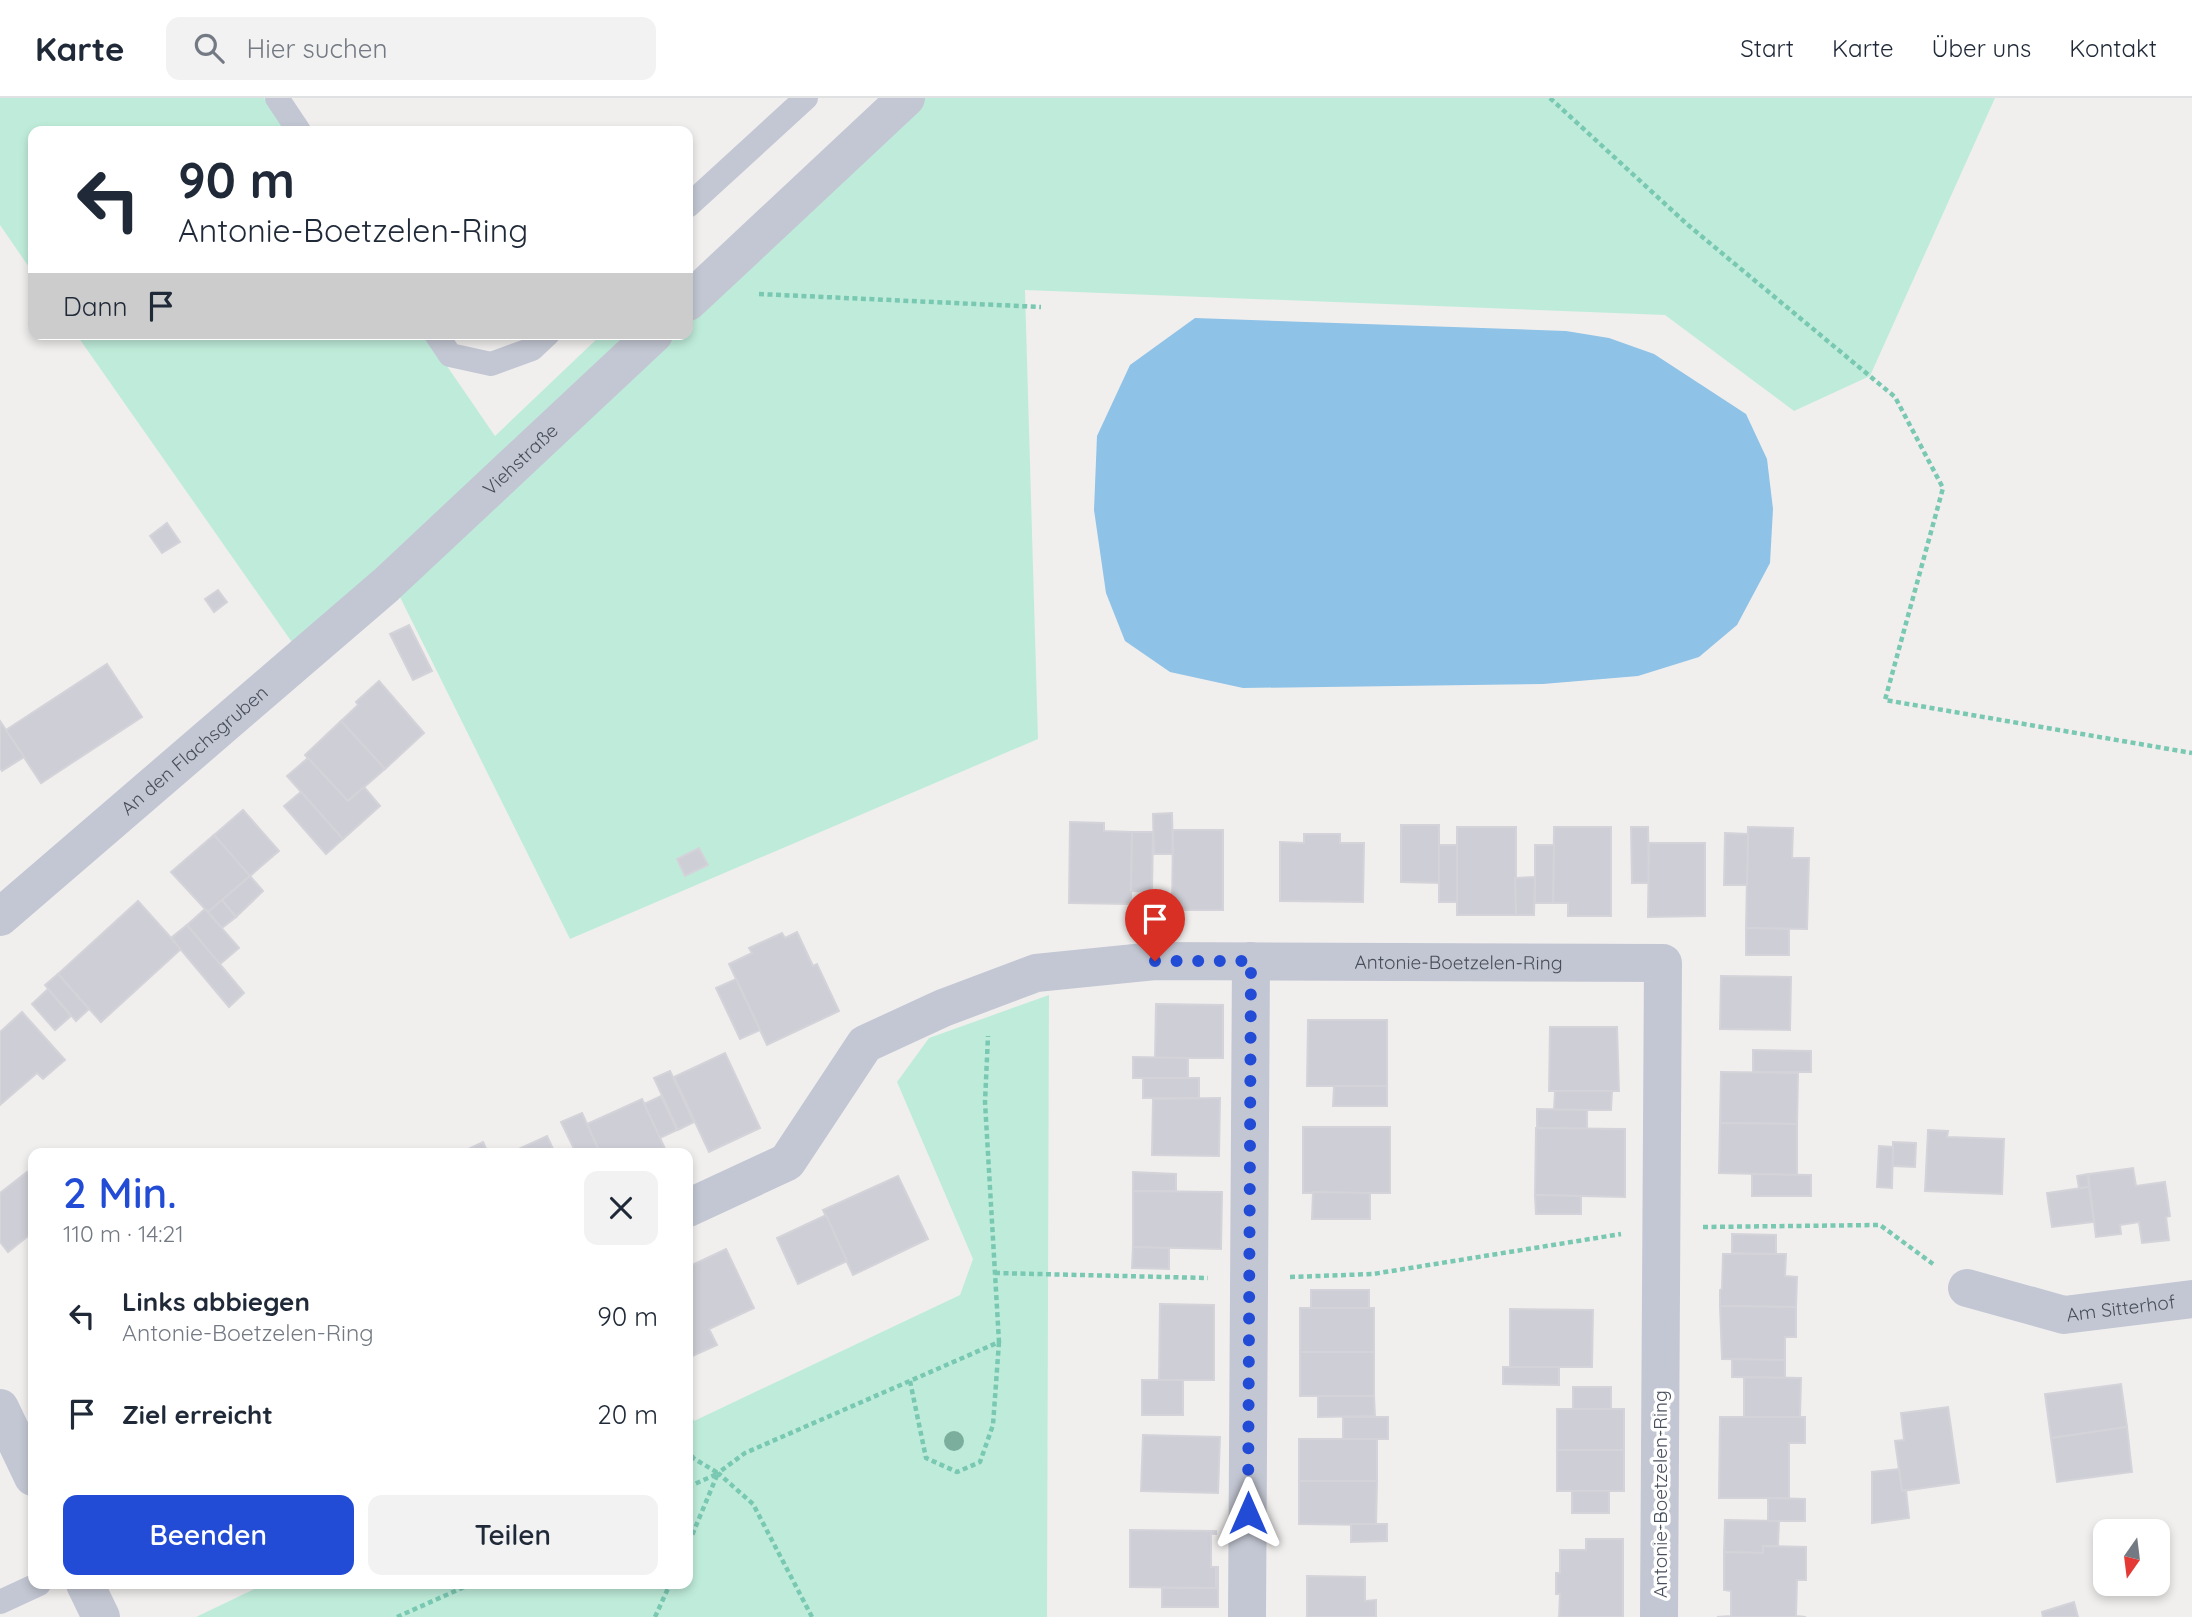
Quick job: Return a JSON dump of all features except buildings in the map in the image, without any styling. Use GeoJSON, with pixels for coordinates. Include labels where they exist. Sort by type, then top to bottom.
{"type":"FeatureCollection","features":[{"type":"Feature","properties":{"kind":"street"},"geometry":{"type":"LineString","coordinates":[[693,297],[906,98]]}},
{"type":"Feature","properties":{"kind":"street","name":"Viehstraße"},"geometry":{"type":"LineString","coordinates":[[386,584],[648,340]]}},
{"type":"Feature","properties":{"kind":"street","name":"An den Flachsgruben"},"geometry":{"type":"LineString","coordinates":[[0,917],[386,584]]}},
{"type":"Feature","properties":{"kind":"street","name":"Antonie-Boetzelen-Ring"},"geometry":{"type":"LineString","coordinates":[[693,1206],[787,1162],[866,1044],[943,1008],[1036,972],[1155,961],[1662,963],[1659,1617]]}},
{"type":"Feature","properties":{"kind":"street"},"geometry":{"type":"LineString","coordinates":[[1247,1617],[1251,961]]}},
{"type":"Feature","properties":{"kind":"street","name":"Am Sitterhof"},"geometry":{"type":"LineString","coordinates":[[1967,1288],[2064,1315],[2192,1298]]}},
{"type":"Feature","properties":{"kind":"street"},"geometry":{"type":"LineString","coordinates":[[0,1408],[28,1467]]}},
{"type":"Feature","properties":{"kind":"street"},"geometry":{"type":"LineString","coordinates":[[87,1589],[101,1617]]}},
{"type":"Feature","properties":{"kind":"lane"},"geometry":{"type":"LineString","coordinates":[[277,98],[296,126]]}},
{"type":"Feature","properties":{"kind":"lane"},"geometry":{"type":"LineString","coordinates":[[693,201],[806,98]]}},
{"type":"Feature","properties":{"kind":"lane"},"geometry":{"type":"LineString","coordinates":[[440,340],[450,355],[491,364],[532,349],[542,340]]}},
{"type":"Feature","properties":{"kind":"lane"},"geometry":{"type":"LineString","coordinates":[[0,1602],[29,1589]]}},
{"type":"Feature","properties":{"kind":"path"},"geometry":{"type":"LineString","coordinates":[[1550,98],[1688,225],[1895,397],[1943,488],[1885,700],[2192,753]]}},
{"type":"Feature","properties":{"kind":"path"},"geometry":{"type":"LineString","coordinates":[[748,294],[1041,307]]}},
{"type":"Feature","properties":{"kind":"path"},"geometry":{"type":"LineString","coordinates":[[909,1381],[926,1458],[957,1472],[980,1462],[993,1425],[999,1342],[985,1102],[991,990]]}},
{"type":"Feature","properties":{"kind":"path"},"geometry":{"type":"LineString","coordinates":[[1690,1228],[1880,1225],[1967,1288]]}},
{"type":"Feature","properties":{"kind":"path"},"geometry":{"type":"LineString","coordinates":[[995,1273],[1249,1279],[1373,1274],[1630,1233]]}},
{"type":"Feature","properties":{"kind":"path"},"geometry":{"type":"LineString","coordinates":[[693,1485],[718,1473],[745,1453],[999,1342]]}},
{"type":"Feature","properties":{"kind":"path"},"geometry":{"type":"LineString","coordinates":[[693,1458],[718,1473],[753,1504],[812,1617]]}},
{"type":"Feature","properties":{"kind":"path"},"geometry":{"type":"LineString","coordinates":[[693,1533],[718,1473]]}},
{"type":"Feature","properties":{"kind":"path"},"geometry":{"type":"LineString","coordinates":[[397,1617],[460,1589]]}},
{"type":"Feature","properties":{"kind":"path"},"geometry":{"type":"LineString","coordinates":[[654,1617],[668,1589]]}},
{"type":"Feature","properties":{"kind":"green space"},"geometry":{"type":"Polygon","coordinates":[[[0,98],[264,98],[284,126],[28,126],[28,266],[0,225],[0,98]]]}},
{"type":"Feature","properties":{"kind":"green space"},"geometry":{"type":"Polygon","coordinates":[[[925,98],[1995,98],[1870,376],[1794,411],[1665,315],[1025,290],[1038,739],[570,939],[387,571],[296,648],[80,340],[429,340],[495,436],[596,340],[693,340],[693,290],[925,98]]]}},
{"type":"Feature","properties":{"kind":"green space"},"geometry":{"type":"Polygon","coordinates":[[[1049,995],[1047,1617],[196,1617],[255,1589],[693,1589],[693,1418],[694,1421],[960,1295],[973,1259],[897,1082],[929,1038],[1049,995]]]}},
{"type":"Feature","properties":{"kind":"water"},"geometry":{"type":"Polygon","coordinates":[[[1195,318],[1566,331],[1609,338],[1654,354],[1746,414],[1767,459],[1773,509],[1770,563],[1737,625],[1699,657],[1638,676],[1543,684],[1243,688],[1170,672],[1125,641],[1106,593],[1094,510],[1097,436],[1130,365],[1195,318]]]}},
{"type":"Feature","properties":{"kind":"route"},"geometry":{"type":"LineString","coordinates":[[1155,961],[1251,961],[1248,1513]]}}]}
